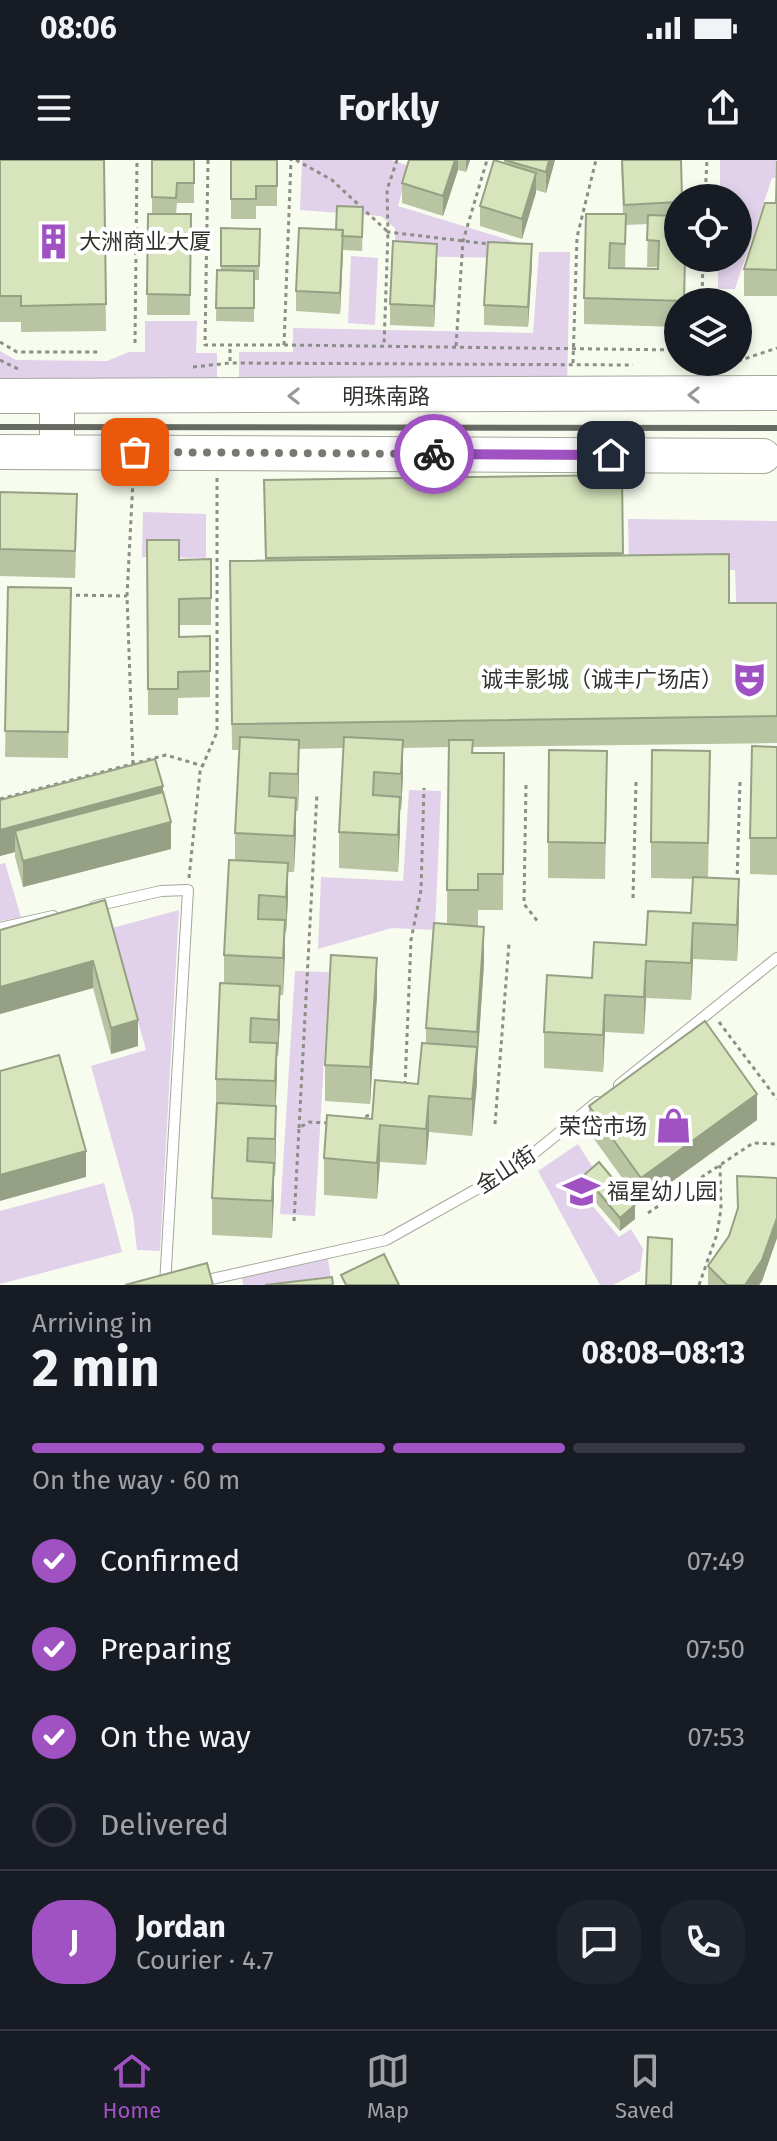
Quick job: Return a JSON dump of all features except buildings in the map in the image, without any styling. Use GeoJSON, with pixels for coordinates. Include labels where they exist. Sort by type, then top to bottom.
{"type":"FeatureCollection","features":[{"type":"Feature","properties":{"kind":"highway","name":"明珠南路"},"geometry":{"type":"LineString","coordinates":[[10,383],[57,396],[774,394]]}},
{"type":"Feature","properties":{"kind":"highway"},"geometry":{"type":"LineString","coordinates":[[57,396],[57,452]]}},
{"type":"Feature","properties":{"kind":"highway"},"geometry":{"type":"LineString","coordinates":[[116,396],[125,452]]}},
{"type":"Feature","properties":{"kind":"highway"},"geometry":{"type":"LineString","coordinates":[[0,452],[763,456]]}},
{"type":"Feature","properties":{"kind":"lane"},"geometry":{"type":"LineString","coordinates":[[88,908],[161,891],[188,890],[165,1285]]}},
{"type":"Feature","properties":{"kind":"lane"},"geometry":{"type":"LineString","coordinates":[[0,928],[59,914]]}},
{"type":"Feature","properties":{"kind":"lane"},"geometry":{"type":"LineString","coordinates":[[614,1088],[777,958]]}},
{"type":"Feature","properties":{"kind":"lane","name":"金山街"},"geometry":{"type":"LineString","coordinates":[[185,1285],[386,1240],[518,1166],[602,1098]]}},
{"type":"Feature","properties":{"kind":"path"},"geometry":{"type":"LineString","coordinates":[[135,343],[137,160]]}},
{"type":"Feature","properties":{"kind":"path"},"geometry":{"type":"LineString","coordinates":[[208,160],[205,345],[664,350]]}},
{"type":"Feature","properties":{"kind":"path"},"geometry":{"type":"LineString","coordinates":[[284,345],[294,160],[332,180],[388,232],[491,244]]}},
{"type":"Feature","properties":{"kind":"path"},"geometry":{"type":"LineString","coordinates":[[384,346],[387,190],[397,160]]}},
{"type":"Feature","properties":{"kind":"path"},"geometry":{"type":"LineString","coordinates":[[456,346],[463,241],[487,160]]}},
{"type":"Feature","properties":{"kind":"path"},"geometry":{"type":"LineString","coordinates":[[573,364],[577,237],[596,160]]}},
{"type":"Feature","properties":{"kind":"path"},"geometry":{"type":"LineString","coordinates":[[706,184],[707,160]]}},
{"type":"Feature","properties":{"kind":"path"},"geometry":{"type":"LineString","coordinates":[[0,342],[17,352],[101,352]]}},
{"type":"Feature","properties":{"kind":"path"},"geometry":{"type":"LineString","coordinates":[[752,357],[777,348]]}},
{"type":"Feature","properties":{"kind":"path"},"geometry":{"type":"LineString","coordinates":[[0,360],[10,383]]}},
{"type":"Feature","properties":{"kind":"path"},"geometry":{"type":"LineString","coordinates":[[188,368],[230,363],[637,365]]}},
{"type":"Feature","properties":{"kind":"path"},"geometry":{"type":"LineString","coordinates":[[125,452],[133,764]]}},
{"type":"Feature","properties":{"kind":"path"},"geometry":{"type":"LineString","coordinates":[[188,890],[203,766],[217,732],[217,452]]}},
{"type":"Feature","properties":{"kind":"path"},"geometry":{"type":"LineString","coordinates":[[64,595],[127,596]]}},
{"type":"Feature","properties":{"kind":"path"},"geometry":{"type":"LineString","coordinates":[[0,799],[166,755],[203,766]]}},
{"type":"Feature","properties":{"kind":"path"},"geometry":{"type":"LineString","coordinates":[[737,883],[740,781]]}},
{"type":"Feature","properties":{"kind":"path"},"geometry":{"type":"LineString","coordinates":[[633,898],[636,782]]}},
{"type":"Feature","properties":{"kind":"path"},"geometry":{"type":"LineString","coordinates":[[526,785],[524,904],[539,923]]}},
{"type":"Feature","properties":{"kind":"path"},"geometry":{"type":"LineString","coordinates":[[405,1093],[411,940],[421,890],[424,788]]}},
{"type":"Feature","properties":{"kind":"path"},"geometry":{"type":"LineString","coordinates":[[294,1221],[317,793]]}},
{"type":"Feature","properties":{"kind":"path"},"geometry":{"type":"LineString","coordinates":[[495,1124],[509,943]]}},
{"type":"Feature","properties":{"kind":"path"},"geometry":{"type":"LineString","coordinates":[[711,1011],[777,1099]]}},
{"type":"Feature","properties":{"kind":"path"},"geometry":{"type":"LineString","coordinates":[[350,1125],[371,1112],[382,1111]]}},
{"type":"Feature","properties":{"kind":"path"},"geometry":{"type":"LineString","coordinates":[[299,1128],[309,1122],[337,1124]]}},
{"type":"Feature","properties":{"kind":"path"},"geometry":{"type":"LineString","coordinates":[[648,1213],[753,1143],[777,1144]]}},
{"type":"Feature","properties":{"kind":"path"},"geometry":{"type":"LineString","coordinates":[[699,1285],[717,1234],[721,1209],[720,1165]]}},
{"type":"Feature","properties":{"kind":"shaded area"},"geometry":{"type":"Polygon","coordinates":[[[302,160],[391,160],[409,166],[398,206],[522,244],[517,258],[395,256],[395,228],[381,216],[300,210],[302,160]]]}},
{"type":"Feature","properties":{"kind":"shaded area"},"geometry":{"type":"Polygon","coordinates":[[[720,160],[777,160],[777,178],[772,178],[752,238],[752,184],[720,184],[720,160]]]}},
{"type":"Feature","properties":{"kind":"shaded area"},"geometry":{"type":"Polygon","coordinates":[[[539,252],[570,252],[567,388],[239,388],[239,352],[293,352],[293,328],[533,333],[539,252]]]}},
{"type":"Feature","properties":{"kind":"shaded area"},"geometry":{"type":"Polygon","coordinates":[[[351,256],[378,258],[375,325],[348,323],[351,256]]]}},
{"type":"Feature","properties":{"kind":"shaded area"},"geometry":{"type":"Polygon","coordinates":[[[718,272],[741,272],[735,288],[718,288],[718,272]]]}},
{"type":"Feature","properties":{"kind":"shaded area"},"geometry":{"type":"Polygon","coordinates":[[[145,321],[197,321],[196,353],[217,353],[217,387],[0,387],[0,351],[16,360],[107,361],[129,352],[145,352],[145,321]]]}},
{"type":"Feature","properties":{"kind":"shaded area"},"geometry":{"type":"Polygon","coordinates":[[[143,512],[206,514],[206,558],[142,557],[143,512]]]}},
{"type":"Feature","properties":{"kind":"shaded area"},"geometry":{"type":"Polygon","coordinates":[[[628,519],[777,521],[777,623],[737,623],[735,570],[629,570],[628,519]]]}},
{"type":"Feature","properties":{"kind":"shaded area"},"geometry":{"type":"Polygon","coordinates":[[[409,790],[441,791],[435,930],[392,928],[318,949],[321,877],[403,881],[409,790]]]}},
{"type":"Feature","properties":{"kind":"shaded area"},"geometry":{"type":"Polygon","coordinates":[[[5,863],[21,917],[0,921],[0,864],[5,863]]]}},
{"type":"Feature","properties":{"kind":"shaded area"},"geometry":{"type":"Polygon","coordinates":[[[179,910],[160,1251],[137,1250],[133,1215],[91,1066],[146,1050],[112,928],[179,910]]]}},
{"type":"Feature","properties":{"kind":"shaded area"},"geometry":{"type":"Polygon","coordinates":[[[295,971],[329,972],[315,1216],[280,1214],[295,971]]]}},
{"type":"Feature","properties":{"kind":"shaded area"},"geometry":{"type":"Polygon","coordinates":[[[578,1144],[595,1171],[578,1189],[619,1237],[631,1229],[643,1249],[640,1271],[613,1285],[600,1285],[538,1171],[578,1144]]]}},
{"type":"Feature","properties":{"kind":"shaded area"},"geometry":{"type":"Polygon","coordinates":[[[104,1183],[122,1252],[0,1284],[0,1211],[104,1183]]]}},
{"type":"Feature","properties":{"kind":"shaded area"},"geometry":{"type":"Polygon","coordinates":[[[328,1259],[332,1285],[243,1285],[242,1277],[328,1259]]]}},
{"type":"Feature","properties":{"kind":"railway"},"geometry":{"type":"LineString","coordinates":[[0,427],[777,428]]}},
{"type":"Feature","properties":{"kind":"way so far"},"geometry":{"type":"LineString","coordinates":[[135,452],[434,454]]}},
{"type":"Feature","properties":{"kind":"place","name":"大洲商业大厦"},"geometry":{"type":"Point","coordinates":[53,241]}},
{"type":"Feature","properties":{"kind":"place","name":"诚丰影城（诚丰广场店）"},"geometry":{"type":"Point","coordinates":[749,679]}},
{"type":"Feature","properties":{"kind":"place","name":"荣岱市场"},"geometry":{"type":"Point","coordinates":[673,1126]}},
{"type":"Feature","properties":{"kind":"place","name":"福星幼儿园"},"geometry":{"type":"Point","coordinates":[581,1191]}},
{"type":"Feature","properties":{"kind":"route"},"geometry":{"type":"LineString","coordinates":[[434,454],[611,455]]}}]}
